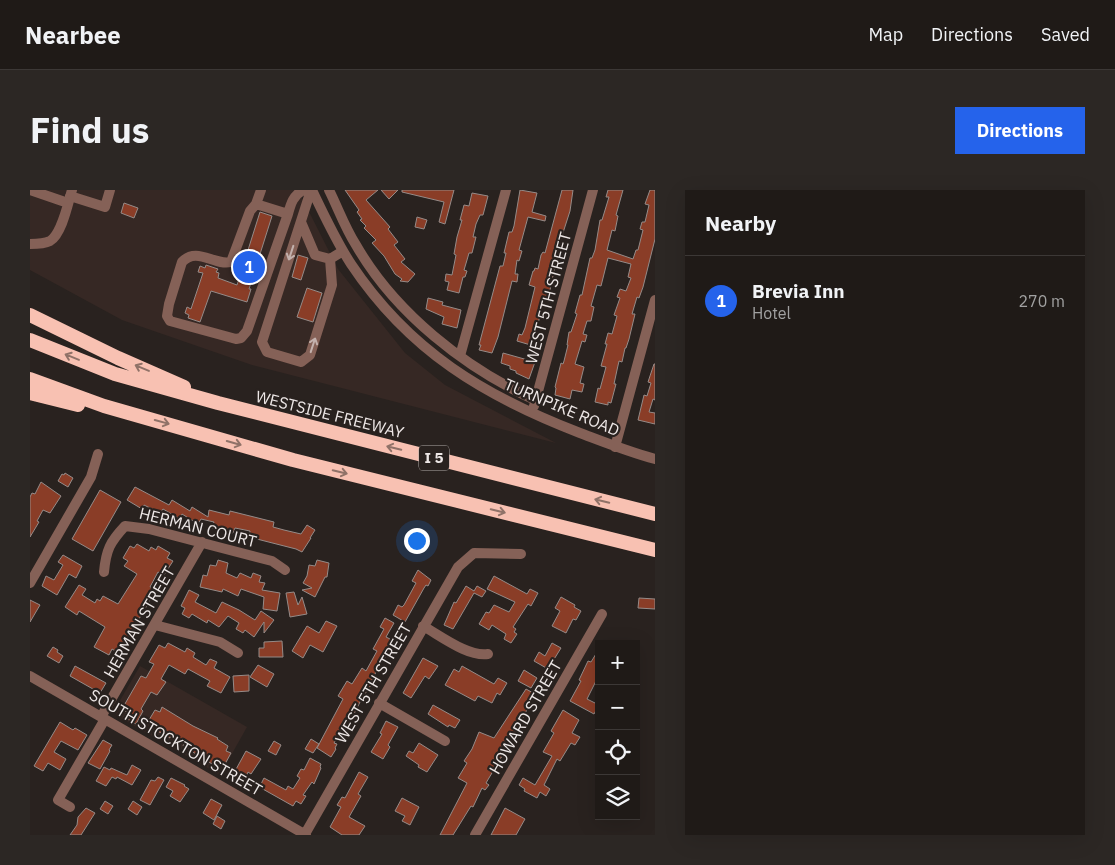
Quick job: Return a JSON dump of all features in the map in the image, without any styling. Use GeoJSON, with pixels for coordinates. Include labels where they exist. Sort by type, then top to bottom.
{"type":"FeatureCollection","features":[{"type":"Feature","properties":{"kind":"highway"},"geometry":{"type":"LineString","coordinates":[[30,315],[70,336],[218,403]]}},
{"type":"Feature","properties":{"kind":"highway","name":"WESTSIDE FREEWAY"},"geometry":{"type":"LineString","coordinates":[[30,340],[115,374],[218,403],[653,513]]}},
{"type":"Feature","properties":{"kind":"highway","name":"I 5"},"geometry":{"type":"LineString","coordinates":[[30,379],[104,406],[293,460],[652,551]]}},
{"type":"Feature","properties":{"kind":"highway"},"geometry":{"type":"LineString","coordinates":[[30,393],[73,405],[104,406]]}},
{"type":"Feature","properties":{"kind":"street"},"geometry":{"type":"LineString","coordinates":[[30,190],[70,196],[105,207],[110,190]]}},
{"type":"Feature","properties":{"kind":"street"},"geometry":{"type":"LineString","coordinates":[[262,190],[256,204],[250,211],[231,262],[225,263],[202,256],[186,258],[182,262],[169,304],[168,316],[170,320],[236,339],[241,338],[247,331],[292,201],[303,190]]}},
{"type":"Feature","properties":{"kind":"street"},"geometry":{"type":"LineString","coordinates":[[312,190],[262,342],[267,352],[301,362],[310,355],[332,285],[330,260]]}},
{"type":"Feature","properties":{"kind":"street","name":"TURNPIKE ROAD"},"geometry":{"type":"LineString","coordinates":[[312,190],[343,252],[383,305],[420,343],[465,378],[492,394],[531,413],[615,446],[655,459]]}},
{"type":"Feature","properties":{"kind":"street"},"geometry":{"type":"LineString","coordinates":[[329,190],[355,244],[381,283],[415,320],[460,356],[518,392],[535,400]]}},
{"type":"Feature","properties":{"kind":"street"},"geometry":{"type":"LineString","coordinates":[[460,356],[506,190]]}},
{"type":"Feature","properties":{"kind":"street","name":"WEST 5TH STREET"},"geometry":{"type":"LineString","coordinates":[[531,413],[593,190]]}},
{"type":"Feature","properties":{"kind":"street"},"geometry":{"type":"LineString","coordinates":[[30,244],[40,244],[51,240],[58,233],[70,196]]}},
{"type":"Feature","properties":{"kind":"street"},"geometry":{"type":"LineString","coordinates":[[256,204],[288,214]]}},
{"type":"Feature","properties":{"kind":"street"},"geometry":{"type":"LineString","coordinates":[[300,222],[315,255],[330,260]]}},
{"type":"Feature","properties":{"kind":"street"},"geometry":{"type":"LineString","coordinates":[[330,260],[343,252]]}},
{"type":"Feature","properties":{"kind":"street"},"geometry":{"type":"LineString","coordinates":[[615,446],[655,300]]}},
{"type":"Feature","properties":{"kind":"street"},"geometry":{"type":"LineString","coordinates":[[30,583],[91,477],[98,454]]}},
{"type":"Feature","properties":{"kind":"street","name":"HERMAN COURT"},"geometry":{"type":"LineString","coordinates":[[104,572],[106,555],[112,540],[125,526],[149,529],[272,561],[284,570]]}},
{"type":"Feature","properties":{"kind":"street","name":"HERMAN STREET"},"geometry":{"type":"LineString","coordinates":[[70,807],[58,800],[202,542]]}},
{"type":"Feature","properties":{"kind":"street","name":"WEST 5TH STREET"},"geometry":{"type":"LineString","coordinates":[[305,835],[458,567],[474,552],[521,554]]}},
{"type":"Feature","properties":{"kind":"street","name":"HOWARD STREET"},"geometry":{"type":"LineString","coordinates":[[475,835],[602,614]]}},
{"type":"Feature","properties":{"kind":"street"},"geometry":{"type":"LineString","coordinates":[[155,625],[220,642],[238,654]]}},
{"type":"Feature","properties":{"kind":"street"},"geometry":{"type":"LineString","coordinates":[[423,626],[464,649],[481,655],[488,654]]}},
{"type":"Feature","properties":{"kind":"street","name":"SOUTH STOCKTON STREET"},"geometry":{"type":"LineString","coordinates":[[30,676],[305,835]]}},
{"type":"Feature","properties":{"kind":"street"},"geometry":{"type":"LineString","coordinates":[[379,703],[445,741]]}},
{"type":"Feature","properties":{"kind":"shaded area"},"geometry":{"type":"Polygon","coordinates":[[[30,190],[298,190],[338,269],[405,353],[445,385],[556,443],[252,365],[122,320],[30,270],[30,190]]]}},
{"type":"Feature","properties":{"kind":"shaded area"},"geometry":{"type":"Polygon","coordinates":[[[140,666],[247,727],[220,775],[117,716],[115,709],[140,666]]]}},
{"type":"Feature","properties":{"kind":"building"},"geometry":{"type":"Polygon","coordinates":[[[345,190],[378,190],[366,200],[390,227],[388,229],[398,242],[394,245],[405,259],[401,262],[415,274],[408,282],[400,281],[402,279],[395,274],[384,256],[372,243],[376,240],[364,228],[366,226],[360,220],[362,219],[357,212],[359,210],[345,190]]]}},
{"type":"Feature","properties":{"kind":"building"},"geometry":{"type":"Polygon","coordinates":[[[381,190],[398,190],[389,199],[381,190]]]}},
{"type":"Feature","properties":{"kind":"building"},"geometry":{"type":"Polygon","coordinates":[[[402,190],[454,190],[445,224],[439,222],[444,202],[402,192],[402,190]]]}},
{"type":"Feature","properties":{"kind":"building"},"geometry":{"type":"Polygon","coordinates":[[[520,190],[537,193],[532,212],[546,216],[545,221],[528,217],[519,250],[522,251],[519,261],[517,260],[515,274],[518,274],[517,282],[512,281],[492,353],[479,350],[481,345],[479,345],[500,266],[503,266],[509,232],[512,232],[514,226],[520,190]]]}},
{"type":"Feature","properties":{"kind":"building"},"geometry":{"type":"Polygon","coordinates":[[[562,190],[573,190],[570,211],[561,239],[550,290],[547,297],[545,297],[534,338],[536,338],[534,346],[517,341],[519,334],[522,335],[525,328],[535,287],[529,285],[533,271],[535,268],[538,269],[541,255],[543,252],[545,253],[562,190]]]}},
{"type":"Feature","properties":{"kind":"building"},"geometry":{"type":"Polygon","coordinates":[[[608,190],[623,190],[616,215],[618,216],[615,231],[612,230],[607,250],[633,259],[636,250],[638,250],[643,230],[640,229],[642,222],[645,222],[649,205],[645,204],[650,190],[655,190],[655,239],[643,287],[639,298],[637,297],[632,314],[635,314],[629,339],[622,362],[619,361],[611,403],[608,402],[608,405],[595,402],[606,367],[601,366],[607,344],[605,344],[608,333],[612,334],[617,316],[614,315],[620,298],[617,297],[620,289],[626,291],[631,278],[628,277],[631,264],[608,258],[601,286],[597,285],[591,306],[594,307],[591,321],[587,321],[583,334],[587,335],[585,342],[582,341],[575,364],[584,367],[580,383],[584,384],[582,392],[572,390],[570,399],[555,395],[555,387],[561,363],[563,364],[564,361],[569,332],[571,332],[577,314],[575,313],[580,295],[582,295],[590,258],[592,258],[595,250],[600,220],[602,220],[609,197],[606,197],[608,190]]]}},
{"type":"Feature","properties":{"kind":"building"},"geometry":{"type":"Polygon","coordinates":[[[472,193],[488,196],[483,215],[480,215],[476,224],[473,237],[476,237],[472,253],[469,253],[464,270],[467,271],[465,277],[463,277],[459,293],[447,290],[449,282],[445,281],[446,274],[452,275],[457,237],[462,220],[460,220],[464,205],[469,206],[472,193]]]}},
{"type":"Feature","properties":{"kind":"building"},"geometry":{"type":"Polygon","coordinates":[[[124,203],[138,208],[134,218],[121,213],[124,203]]]}},
{"type":"Feature","properties":{"kind":"building"},"geometry":{"type":"Polygon","coordinates":[[[260,212],[272,216],[249,289],[251,289],[247,302],[211,291],[200,322],[188,318],[189,315],[185,313],[187,307],[191,309],[203,273],[198,272],[200,266],[205,268],[206,265],[218,269],[216,272],[219,273],[218,278],[237,285],[260,212]]]}},
{"type":"Feature","properties":{"kind":"building"},"geometry":{"type":"Polygon","coordinates":[[[417,217],[427,220],[424,229],[415,227],[417,217]]]}},
{"type":"Feature","properties":{"kind":"building"},"geometry":{"type":"Polygon","coordinates":[[[298,255],[308,258],[301,280],[292,277],[298,255]]]}},
{"type":"Feature","properties":{"kind":"building"},"geometry":{"type":"Polygon","coordinates":[[[307,288],[322,293],[313,322],[297,317],[307,288]]]}},
{"type":"Feature","properties":{"kind":"building"},"geometry":{"type":"Polygon","coordinates":[[[428,298],[443,302],[442,305],[461,310],[457,328],[442,324],[444,317],[426,309],[428,298]]]}},
{"type":"Feature","properties":{"kind":"building"},"geometry":{"type":"Polygon","coordinates":[[[503,353],[535,362],[529,379],[510,369],[510,366],[501,363],[503,353]]]}},
{"type":"Feature","properties":{"kind":"building"},"geometry":{"type":"Polygon","coordinates":[[[654,364],[655,400],[653,399],[649,412],[655,413],[655,424],[638,420],[644,395],[647,396],[651,383],[648,382],[654,364]]]}},
{"type":"Feature","properties":{"kind":"building"},"geometry":{"type":"Polygon","coordinates":[[[65,473],[73,478],[68,487],[58,481],[62,474],[64,475],[65,473]]]}},
{"type":"Feature","properties":{"kind":"building"},"geometry":{"type":"Polygon","coordinates":[[[41,482],[61,496],[50,513],[43,510],[37,521],[39,522],[30,537],[30,497],[32,493],[35,494],[41,482]]]}},
{"type":"Feature","properties":{"kind":"building"},"geometry":{"type":"Polygon","coordinates":[[[135,487],[169,505],[172,500],[190,511],[192,507],[208,517],[209,510],[229,515],[230,511],[274,522],[273,527],[301,534],[307,525],[315,530],[302,552],[249,537],[250,531],[235,528],[233,533],[212,528],[214,522],[201,519],[198,524],[182,514],[180,519],[163,509],[160,513],[144,505],[142,509],[127,500],[135,487]]]}},
{"type":"Feature","properties":{"kind":"building"},"geometry":{"type":"Polygon","coordinates":[[[100,490],[121,502],[93,551],[72,539],[100,490]]]}},
{"type":"Feature","properties":{"kind":"building"},"geometry":{"type":"Polygon","coordinates":[[[137,544],[149,551],[151,547],[156,550],[158,546],[170,553],[167,558],[173,561],[164,575],[158,572],[150,587],[156,590],[119,653],[112,649],[109,655],[94,647],[105,627],[79,611],[77,615],[65,607],[79,585],[86,589],[82,595],[95,603],[97,599],[100,601],[103,596],[118,604],[137,574],[124,566],[128,561],[123,558],[130,546],[134,548],[137,544]]]}},
{"type":"Feature","properties":{"kind":"building"},"geometry":{"type":"Polygon","coordinates":[[[63,555],[82,566],[76,578],[69,574],[57,595],[42,586],[46,576],[54,580],[63,565],[58,562],[63,555]]]}},
{"type":"Feature","properties":{"kind":"building"},"geometry":{"type":"Polygon","coordinates":[[[218,560],[228,563],[226,573],[237,578],[240,573],[251,578],[253,573],[261,576],[259,582],[265,583],[262,590],[280,593],[277,611],[263,609],[264,597],[241,589],[238,596],[223,589],[222,592],[200,587],[203,575],[207,576],[210,565],[216,566],[218,560]]]}},
{"type":"Feature","properties":{"kind":"building"},"geometry":{"type":"Polygon","coordinates":[[[317,560],[329,563],[327,577],[325,577],[315,597],[302,590],[312,588],[303,583],[307,576],[309,565],[315,566],[317,560]]]}},
{"type":"Feature","properties":{"kind":"building"},"geometry":{"type":"Polygon","coordinates":[[[418,570],[431,580],[428,586],[426,585],[424,588],[405,622],[393,615],[398,605],[402,607],[404,605],[416,583],[412,581],[418,570]]]}},
{"type":"Feature","properties":{"kind":"building"},"geometry":{"type":"Polygon","coordinates":[[[494,576],[527,594],[530,589],[538,593],[531,606],[528,604],[513,627],[516,629],[514,632],[517,634],[511,643],[504,639],[506,634],[492,625],[489,630],[479,624],[486,612],[489,613],[494,605],[509,612],[515,602],[487,589],[494,576]]]}},
{"type":"Feature","properties":{"kind":"building"},"geometry":{"type":"Polygon","coordinates":[[[466,586],[474,591],[477,586],[486,591],[482,597],[474,593],[453,629],[444,625],[454,602],[456,603],[466,586]]]}},
{"type":"Feature","properties":{"kind":"building"},"geometry":{"type":"Polygon","coordinates":[[[189,590],[199,595],[195,602],[216,613],[222,602],[255,620],[261,611],[274,620],[264,633],[264,622],[254,637],[245,630],[243,633],[236,629],[239,623],[228,616],[219,627],[208,620],[207,623],[192,614],[189,618],[182,614],[185,608],[181,606],[189,590]]]}},
{"type":"Feature","properties":{"kind":"building"},"geometry":{"type":"Polygon","coordinates":[[[294,592],[298,605],[302,597],[307,614],[290,617],[286,593],[294,592]]]}},
{"type":"Feature","properties":{"kind":"building"},"geometry":{"type":"Polygon","coordinates":[[[561,597],[581,611],[576,620],[573,619],[566,633],[552,626],[560,611],[555,608],[561,597]]]}},
{"type":"Feature","properties":{"kind":"building"},"geometry":{"type":"Polygon","coordinates":[[[639,598],[655,599],[655,609],[638,608],[639,598]]]}},
{"type":"Feature","properties":{"kind":"building"},"geometry":{"type":"Polygon","coordinates":[[[30,600],[40,605],[30,622],[30,600]]]}},
{"type":"Feature","properties":{"kind":"building"},"geometry":{"type":"Polygon","coordinates":[[[385,618],[394,623],[386,637],[390,639],[389,646],[393,647],[379,666],[372,680],[374,681],[362,698],[350,722],[347,721],[334,743],[337,744],[336,749],[331,757],[317,748],[343,699],[338,696],[347,681],[352,684],[362,668],[366,671],[377,651],[373,649],[384,629],[380,627],[385,618]]]}},
{"type":"Feature","properties":{"kind":"building"},"geometry":{"type":"Polygon","coordinates":[[[326,621],[337,626],[323,652],[310,645],[303,658],[292,651],[307,626],[319,633],[326,621]]]}},
{"type":"Feature","properties":{"kind":"building"},"geometry":{"type":"Polygon","coordinates":[[[282,641],[283,657],[259,657],[259,648],[264,648],[264,642],[282,641]]]}},
{"type":"Feature","properties":{"kind":"building"},"geometry":{"type":"Polygon","coordinates":[[[168,643],[185,652],[187,648],[195,653],[193,657],[206,665],[210,659],[217,662],[214,668],[230,677],[221,693],[207,686],[210,681],[188,669],[185,674],[169,665],[161,679],[166,682],[157,695],[151,692],[141,709],[143,711],[136,724],[124,717],[127,712],[122,709],[141,676],[146,678],[154,664],[149,662],[159,645],[165,648],[168,643]]]}},
{"type":"Feature","properties":{"kind":"building"},"geometry":{"type":"Polygon","coordinates":[[[552,643],[561,648],[548,669],[534,661],[539,652],[545,656],[552,643]]]}},
{"type":"Feature","properties":{"kind":"building"},"geometry":{"type":"Polygon","coordinates":[[[53,647],[63,656],[59,663],[47,656],[53,647]]]}},
{"type":"Feature","properties":{"kind":"building"},"geometry":{"type":"Polygon","coordinates":[[[595,656],[595,683],[587,699],[595,703],[594,714],[570,701],[581,681],[579,680],[588,661],[591,662],[595,656]]]}},
{"type":"Feature","properties":{"kind":"building"},"geometry":{"type":"Polygon","coordinates":[[[423,658],[438,666],[429,679],[425,676],[411,698],[403,693],[423,658]]]}},
{"type":"Feature","properties":{"kind":"building"},"geometry":{"type":"Polygon","coordinates":[[[258,665],[274,674],[267,687],[250,677],[258,665]]]}},
{"type":"Feature","properties":{"kind":"building"},"geometry":{"type":"Polygon","coordinates":[[[75,666],[106,683],[100,693],[70,676],[75,666]]]}},
{"type":"Feature","properties":{"kind":"building"},"geometry":{"type":"Polygon","coordinates":[[[462,666],[494,684],[498,678],[507,683],[500,695],[497,693],[492,703],[478,696],[475,701],[445,685],[454,669],[459,672],[462,666]]]}},
{"type":"Feature","properties":{"kind":"building"},"geometry":{"type":"Polygon","coordinates":[[[524,670],[537,678],[531,688],[518,681],[524,670]]]}},
{"type":"Feature","properties":{"kind":"building"},"geometry":{"type":"Polygon","coordinates":[[[249,675],[249,691],[234,692],[233,676],[249,675]]]}},
{"type":"Feature","properties":{"kind":"building"},"geometry":{"type":"Polygon","coordinates":[[[526,689],[535,694],[512,739],[508,737],[501,749],[505,751],[486,783],[489,785],[485,790],[482,788],[473,807],[471,806],[453,835],[440,835],[467,783],[458,778],[467,763],[464,761],[472,749],[479,732],[494,738],[526,689]]]}},
{"type":"Feature","properties":{"kind":"building"},"geometry":{"type":"Polygon","coordinates":[[[433,705],[460,720],[455,728],[449,725],[448,727],[428,714],[433,705]]]}},
{"type":"Feature","properties":{"kind":"building"},"geometry":{"type":"Polygon","coordinates":[[[162,707],[193,726],[218,738],[228,746],[226,751],[231,753],[225,764],[222,762],[217,767],[183,746],[185,742],[172,735],[170,738],[152,728],[154,724],[149,720],[155,710],[160,712],[162,707]]]}},
{"type":"Feature","properties":{"kind":"building"},"geometry":{"type":"Polygon","coordinates":[[[563,710],[579,720],[572,733],[580,737],[575,745],[571,743],[560,761],[557,759],[544,785],[550,789],[546,796],[540,792],[537,798],[524,791],[525,789],[519,785],[523,778],[535,785],[552,756],[543,752],[554,733],[551,731],[563,710]]]}},
{"type":"Feature","properties":{"kind":"building"},"geometry":{"type":"Polygon","coordinates":[[[386,721],[398,727],[383,759],[371,752],[382,734],[380,733],[386,721]]]}},
{"type":"Feature","properties":{"kind":"building"},"geometry":{"type":"Polygon","coordinates":[[[60,722],[73,730],[75,728],[87,735],[78,750],[61,741],[54,752],[66,759],[60,770],[48,763],[43,771],[34,766],[60,722]]]}},
{"type":"Feature","properties":{"kind":"building"},"geometry":{"type":"Polygon","coordinates":[[[311,739],[319,744],[313,753],[305,749],[311,739]]]}},
{"type":"Feature","properties":{"kind":"building"},"geometry":{"type":"Polygon","coordinates":[[[103,740],[112,745],[100,769],[88,763],[103,740]]]}},
{"type":"Feature","properties":{"kind":"building"},"geometry":{"type":"Polygon","coordinates":[[[274,741],[281,745],[276,755],[268,751],[274,741]]]}},
{"type":"Feature","properties":{"kind":"building"},"geometry":{"type":"Polygon","coordinates":[[[419,743],[438,755],[427,772],[406,756],[409,751],[413,753],[419,743]]]}},
{"type":"Feature","properties":{"kind":"building"},"geometry":{"type":"Polygon","coordinates":[[[246,751],[261,759],[251,774],[248,772],[245,779],[234,773],[246,751]]]}},
{"type":"Feature","properties":{"kind":"building"},"geometry":{"type":"Polygon","coordinates":[[[310,758],[321,764],[321,768],[314,784],[312,782],[303,795],[306,796],[301,804],[296,801],[293,806],[261,788],[264,778],[286,790],[288,786],[293,789],[300,778],[297,776],[301,769],[304,770],[310,758]]]}},
{"type":"Feature","properties":{"kind":"building"},"geometry":{"type":"Polygon","coordinates":[[[132,765],[141,770],[132,785],[117,777],[116,779],[112,777],[106,786],[96,781],[104,767],[127,775],[132,765]]]}},
{"type":"Feature","properties":{"kind":"building"},"geometry":{"type":"Polygon","coordinates":[[[359,772],[368,777],[358,794],[361,796],[349,817],[365,826],[359,835],[342,835],[330,827],[341,807],[337,805],[342,797],[345,798],[359,772]]]}},
{"type":"Feature","properties":{"kind":"building"},"geometry":{"type":"Polygon","coordinates":[[[158,777],[164,780],[150,805],[140,800],[151,780],[155,781],[158,777]]]}},
{"type":"Feature","properties":{"kind":"building"},"geometry":{"type":"Polygon","coordinates":[[[171,778],[189,789],[180,802],[170,796],[173,791],[166,787],[171,778]]]}},
{"type":"Feature","properties":{"kind":"building"},"geometry":{"type":"Polygon","coordinates":[[[402,798],[419,807],[410,825],[402,821],[405,816],[395,811],[402,798]]]}},
{"type":"Feature","properties":{"kind":"building"},"geometry":{"type":"Polygon","coordinates":[[[211,799],[222,805],[214,820],[203,813],[211,799]]]}},
{"type":"Feature","properties":{"kind":"building"},"geometry":{"type":"Polygon","coordinates":[[[105,801],[113,806],[108,814],[100,809],[105,801]]]}},
{"type":"Feature","properties":{"kind":"building"},"geometry":{"type":"Polygon","coordinates":[[[133,801],[142,807],[137,815],[128,809],[133,801]]]}},
{"type":"Feature","properties":{"kind":"building"},"geometry":{"type":"Polygon","coordinates":[[[86,808],[95,813],[81,835],[70,835],[77,825],[78,817],[86,808]]]}},
{"type":"Feature","properties":{"kind":"building"},"geometry":{"type":"Polygon","coordinates":[[[505,808],[525,819],[516,835],[491,835],[505,808]]]}},
{"type":"Feature","properties":{"kind":"building"},"geometry":{"type":"Polygon","coordinates":[[[217,816],[225,821],[221,829],[213,824],[217,816]]]}},
{"type":"Feature","properties":{"kind":"place","name":"Brevia Inn"},"geometry":{"type":"Point","coordinates":[249,267]}}]}
